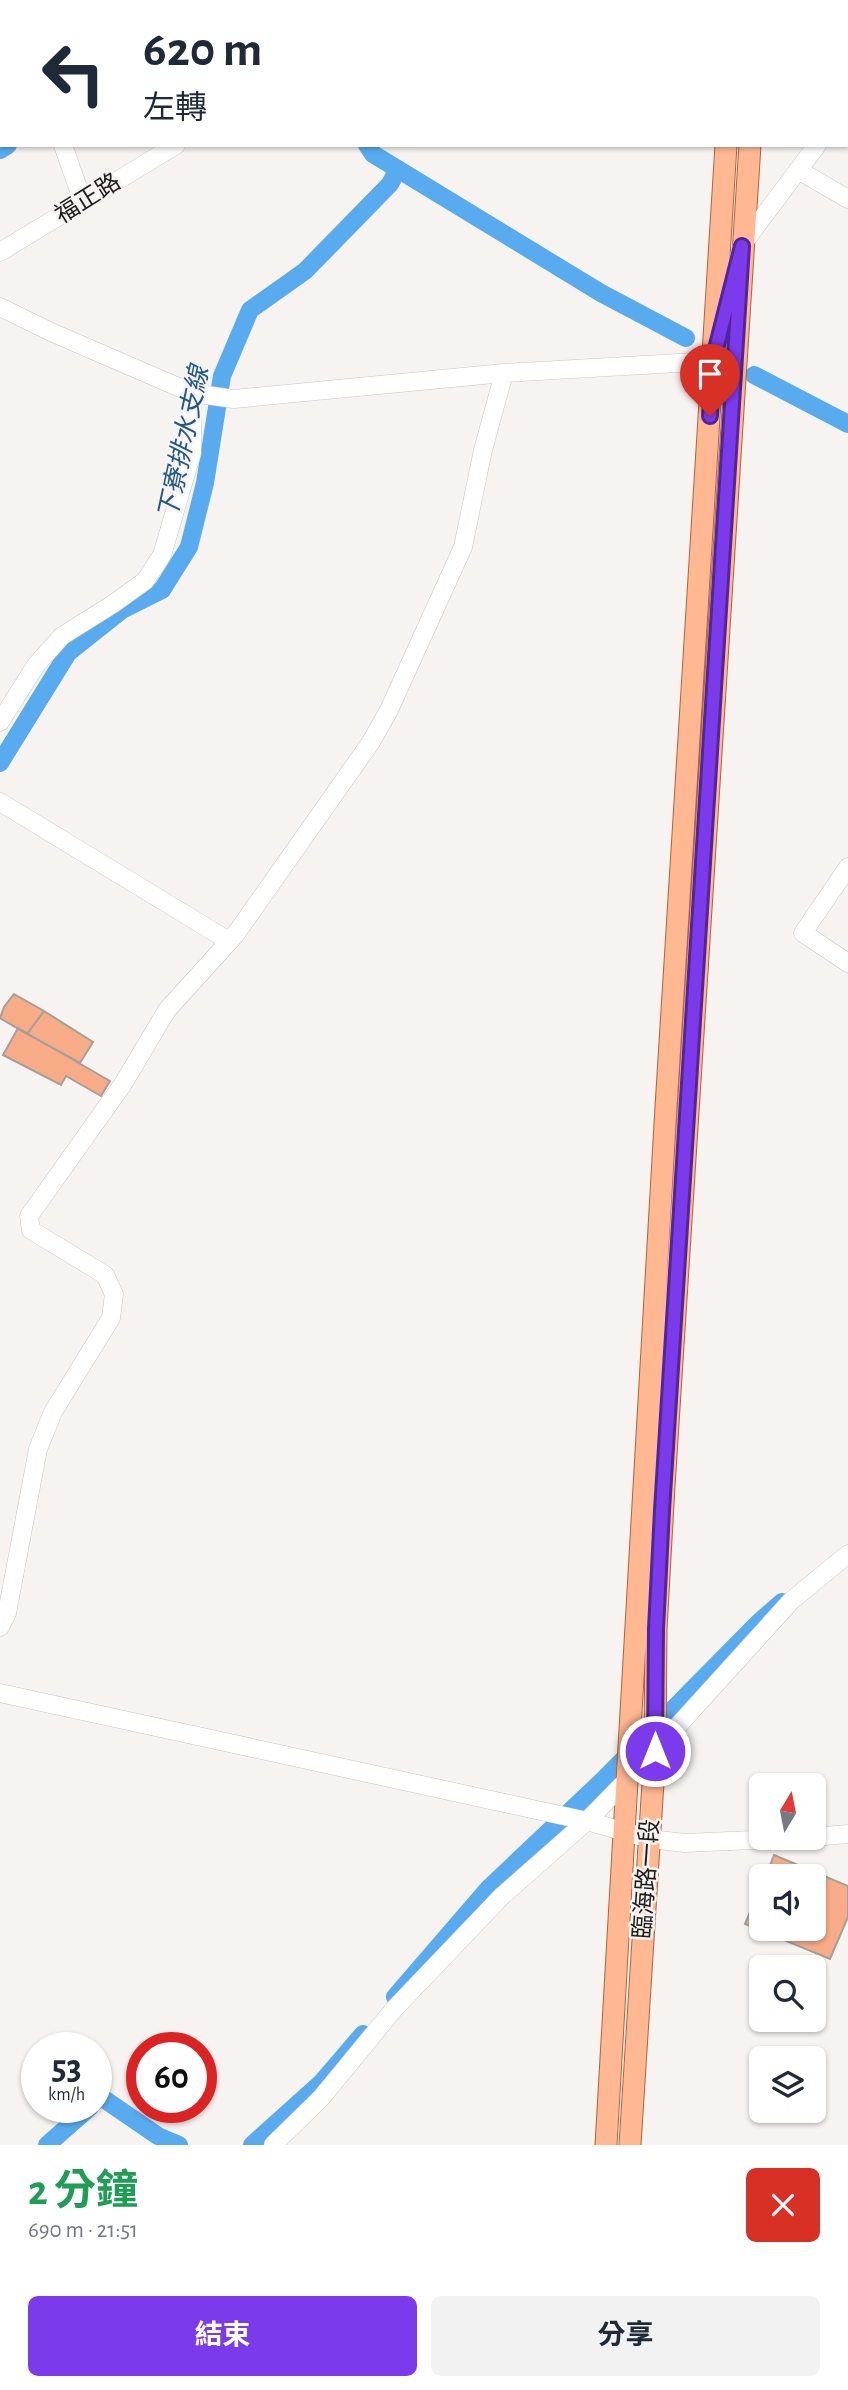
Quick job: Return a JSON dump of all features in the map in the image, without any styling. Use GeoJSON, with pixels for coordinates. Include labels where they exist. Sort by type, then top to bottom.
{"type":"FeatureCollection","features":[{"type":"Feature","properties":{"kind":"main road","name":"臨海路一段"},"geometry":{"type":"LineString","coordinates":[[606,2145],[665,1121],[726,147]]}},
{"type":"Feature","properties":{"kind":"main road","name":"臨海路一段"},"geometry":{"type":"LineString","coordinates":[[630,2145],[655,1751],[656,1629],[664,1486],[750,147]]}},
{"type":"Feature","properties":{"kind":"street"},"geometry":{"type":"LineString","coordinates":[[64,147],[83,202]]}},
{"type":"Feature","properties":{"kind":"street","name":"福正路"},"geometry":{"type":"LineString","coordinates":[[0,253],[173,147]]}},
{"type":"Feature","properties":{"kind":"street"},"geometry":{"type":"LineString","coordinates":[[0,307],[192,393],[234,399],[504,373],[713,361],[742,246],[815,147]]}},
{"type":"Feature","properties":{"kind":"street"},"geometry":{"type":"LineString","coordinates":[[798,170],[848,199]]}},
{"type":"Feature","properties":{"kind":"street"},"geometry":{"type":"LineString","coordinates":[[0,1627],[7,1613],[38,1448],[53,1412],[111,1318],[114,1294],[105,1275],[31,1230],[29,1216],[123,1084],[167,1010],[229,941],[371,742],[463,547],[483,450],[504,373]]}},
{"type":"Feature","properties":{"kind":"street"},"geometry":{"type":"LineString","coordinates":[[0,722],[36,665],[62,636],[145,581],[162,555],[192,453],[192,393]]}},
{"type":"Feature","properties":{"kind":"street"},"geometry":{"type":"LineString","coordinates":[[0,802],[229,941]]}},
{"type":"Feature","properties":{"kind":"street"},"geometry":{"type":"LineString","coordinates":[[848,867],[803,933],[848,963]]}},
{"type":"Feature","properties":{"kind":"street"},"geometry":{"type":"LineString","coordinates":[[629,1758],[655,1751],[791,1601],[848,1554]]}},
{"type":"Feature","properties":{"kind":"street"},"geometry":{"type":"LineString","coordinates":[[0,1693],[587,1821],[650,1839],[685,1843],[749,1840]]}},
{"type":"Feature","properties":{"kind":"street"},"geometry":{"type":"LineString","coordinates":[[273,2145],[321,2098],[395,2008],[502,1896],[587,1821],[627,1780]]}},
{"type":"Feature","properties":{"kind":"street"},"geometry":{"type":"LineString","coordinates":[[826,1836],[848,1834]]}},
{"type":"Feature","properties":{"kind":"building"},"geometry":{"type":"Polygon","coordinates":[[[14,994],[44,1011],[27,1034],[0,1018],[14,994]]]}},
{"type":"Feature","properties":{"kind":"building"},"geometry":{"type":"Polygon","coordinates":[[[44,1011],[93,1042],[80,1063],[27,1034],[44,1011]]]}},
{"type":"Feature","properties":{"kind":"building"},"geometry":{"type":"Polygon","coordinates":[[[18,1028],[110,1081],[101,1096],[66,1076],[61,1085],[3,1055],[18,1028]]]}},
{"type":"Feature","properties":{"kind":"building"},"geometry":{"type":"Polygon","coordinates":[[[774,1855],[795,1864],[771,1864],[774,1855]]]}},
{"type":"Feature","properties":{"kind":"building"},"geometry":{"type":"Polygon","coordinates":[[[826,1877],[848,1886],[848,1917],[830,1959],[826,1955],[786,1941],[826,1941],[826,1877]]]}},
{"type":"Feature","properties":{"kind":"waterway"},"geometry":{"type":"LineString","coordinates":[[0,150],[5,147]]}},
{"type":"Feature","properties":{"kind":"waterway"},"geometry":{"type":"LineString","coordinates":[[368,147],[373,154],[601,293],[686,338]]}},
{"type":"Feature","properties":{"kind":"waterway","name":"下寮排水支線"},"geometry":{"type":"LineString","coordinates":[[0,763],[68,653],[122,610],[162,590],[189,547],[205,483],[222,376],[250,310],[305,271],[390,184],[398,169]]}},
{"type":"Feature","properties":{"kind":"waterway"},"geometry":{"type":"LineString","coordinates":[[754,375],[848,424]]}},
{"type":"Feature","properties":{"kind":"waterway"},"geometry":{"type":"LineString","coordinates":[[395,1997],[489,1888],[602,1781],[782,1602]]}},
{"type":"Feature","properties":{"kind":"waterway"},"geometry":{"type":"LineString","coordinates":[[252,2145],[321,2083],[363,2034]]}},
{"type":"Feature","properties":{"kind":"waterway"},"geometry":{"type":"LineString","coordinates":[[112,2105],[158,2136],[179,2145]]}},
{"type":"Feature","properties":{"kind":"waterway"},"geometry":{"type":"LineString","coordinates":[[47,2145],[72,2123]]}},
{"type":"Feature","properties":{"kind":"route"},"geometry":{"type":"LineString","coordinates":[[655,1751],[656,1629],[662,1510],[742,246],[713,361],[710,416]]}}]}
